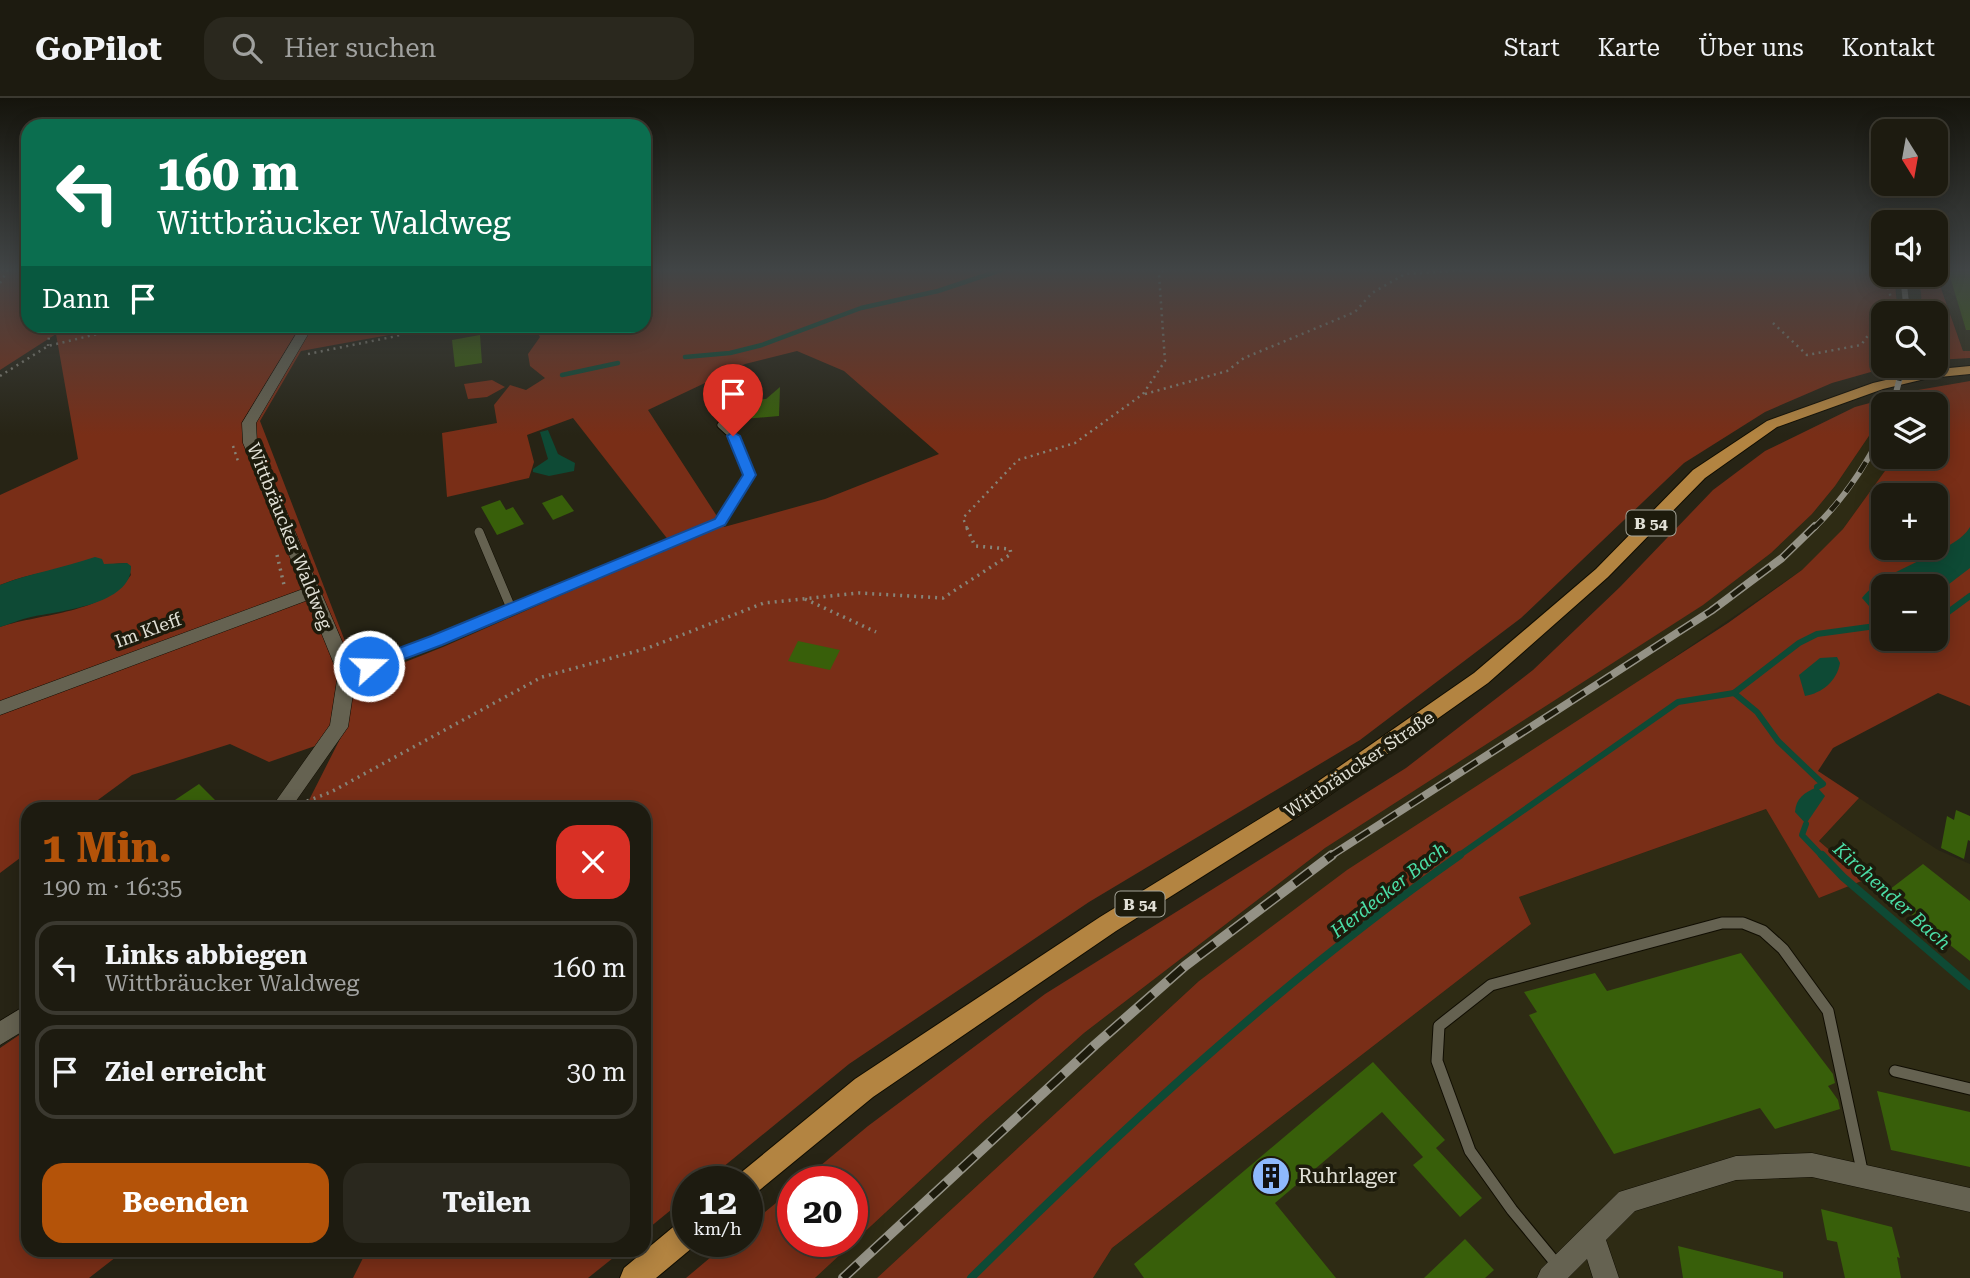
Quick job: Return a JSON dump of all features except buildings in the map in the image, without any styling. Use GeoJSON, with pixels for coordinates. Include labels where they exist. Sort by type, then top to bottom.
{"type":"FeatureCollection","features":[{"type":"Feature","properties":{"kind":"main road","name":"Wittbräucker Straße"},"geometry":{"type":"LineString","coordinates":[[763,1171],[864,1088],[1108,924],[1304,802],[1481,678],[1602,573],[1699,474],[1772,424],[1878,386],[1928,374],[1970,370]]}},
{"type":"Feature","properties":{"kind":"main road"},"geometry":{"type":"LineString","coordinates":[[634,1278],[672,1246]]}},
{"type":"Feature","properties":{"kind":"street","name":"Wittbräucker Waldweg"},"geometry":{"type":"LineString","coordinates":[[303,333],[250,423],[250,443],[347,674]]}},
{"type":"Feature","properties":{"kind":"street","name":"Im Kleff"},"geometry":{"type":"LineString","coordinates":[[0,708],[311,592]]}},
{"type":"Feature","properties":{"kind":"street"},"geometry":{"type":"LineString","coordinates":[[292,802],[339,727],[347,674]]}},
{"type":"Feature","properties":{"kind":"street"},"geometry":{"type":"LineString","coordinates":[[0,1034],[21,1020]]}},
{"type":"Feature","properties":{"kind":"street"},"geometry":{"type":"LineString","coordinates":[[1555,1273],[1628,1201],[1737,1168],[1812,1165],[1970,1200]]}},
{"type":"Feature","properties":{"kind":"street"},"geometry":{"type":"LineString","coordinates":[[1593,1236],[1606,1278]]}},
{"type":"Feature","properties":{"kind":"lane"},"geometry":{"type":"LineString","coordinates":[[347,674],[437,640],[720,522],[750,475],[733,436],[721,425]]}},
{"type":"Feature","properties":{"kind":"lane"},"geometry":{"type":"LineString","coordinates":[[479,532],[511,608]]}},
{"type":"Feature","properties":{"kind":"lane"},"geometry":{"type":"LineString","coordinates":[[1555,1273],[1470,1151],[1437,1061],[1439,1026],[1492,985],[1722,923],[1743,923],[1763,931],[1783,949],[1828,1011],[1863,1177]]}},
{"type":"Feature","properties":{"kind":"lane"},"geometry":{"type":"LineString","coordinates":[[1895,1071],[1970,1089]]}},
{"type":"Feature","properties":{"kind":"path"},"geometry":{"type":"LineString","coordinates":[[1143,394],[1165,361],[1163,325]]}},
{"type":"Feature","properties":{"kind":"path"},"geometry":{"type":"LineString","coordinates":[[301,802],[331,792],[542,677],[648,648],[764,603],[859,593],[943,598],[1011,554],[1010,549],[975,546],[963,518],[1018,460],[1074,443],[1143,394],[1227,371],[1244,358],[1323,325]]}},
{"type":"Feature","properties":{"kind":"path"},"geometry":{"type":"LineString","coordinates":[[1775,325],[1807,355],[1861,345],[1871,329]]}},
{"type":"Feature","properties":{"kind":"path"},"geometry":{"type":"LineString","coordinates":[[48,346],[49,333]]}},
{"type":"Feature","properties":{"kind":"path"},"geometry":{"type":"LineString","coordinates":[[0,376],[48,346],[101,333]]}},
{"type":"Feature","properties":{"kind":"path"},"geometry":{"type":"LineString","coordinates":[[289,357],[404,333]]}},
{"type":"Feature","properties":{"kind":"path"},"geometry":{"type":"LineString","coordinates":[[803,599],[876,632]]}},
{"type":"Feature","properties":{"kind":"shaded area"},"geometry":{"type":"Polygon","coordinates":[[[0,325],[21,325],[21,333],[400,333],[301,351],[260,421],[360,680],[443,647],[673,546],[573,418],[527,435],[534,462],[529,478],[447,497],[442,433],[497,423],[494,405],[510,385],[526,390],[545,378],[530,366],[528,354],[540,337],[538,333],[651,333],[651,325],[1871,325],[1871,372],[1832,383],[1765,412],[1684,463],[1521,618],[1360,740],[1089,902],[849,1064],[724,1166],[672,1166],[672,1209],[651,1226],[651,802],[308,802],[341,737],[269,762],[230,744],[132,775],[95,802],[21,802],[21,857],[0,873],[0,627],[89,605],[119,588],[131,575],[127,563],[111,564],[46,572],[0,585],[0,495],[78,459],[56,334],[0,370],[0,325]],[[797,351],[745,364],[648,410],[724,527],[825,499],[939,454],[844,371],[797,351]]]}},
{"type":"Feature","properties":{"kind":"shaded area"},"geometry":{"type":"Polygon","coordinates":[[[1948,325],[1954,325],[1963,351],[1970,351],[1970,358],[1948,359],[1948,325]]]}},
{"type":"Feature","properties":{"kind":"shaded area"},"geometry":{"type":"Polygon","coordinates":[[[1954,325],[1970,325],[1970,351],[1963,351],[1954,325]]]}},
{"type":"Feature","properties":{"kind":"shaded area"},"geometry":{"type":"Polygon","coordinates":[[[492,380],[505,387],[487,397],[468,399],[464,384],[492,380]]]}},
{"type":"Feature","properties":{"kind":"shaded area"},"geometry":{"type":"Polygon","coordinates":[[[1970,381],[1970,706],[1938,693],[1833,748],[1818,771],[1859,798],[1819,841],[1864,880],[1819,898],[1766,809],[1519,897],[1531,924],[1112,1248],[1093,1278],[877,1278],[1199,981],[1347,870],[1728,623],[1802,570],[1843,529],[1871,490],[1871,560],[1948,560],[1948,483],[1876,483],[1886,469],[1948,469],[1948,392],[1918,392],[1970,381]]]}},
{"type":"Feature","properties":{"kind":"shaded area"},"geometry":{"type":"Polygon","coordinates":[[[1871,403],[1871,433],[1835,486],[1812,514],[1771,553],[1703,605],[1325,848],[1084,1033],[868,1229],[868,1166],[820,1166],[868,1126],[1045,994],[1406,768],[1533,670],[1620,587],[1713,490],[1765,451],[1855,407],[1871,403]]]}},
{"type":"Feature","properties":{"kind":"shaded area"},"geometry":{"type":"Polygon","coordinates":[[[548,430],[558,454],[575,463],[574,471],[549,476],[533,472],[533,469],[548,459],[540,432],[548,430]]]}},
{"type":"Feature","properties":{"kind":"shaded area"},"geometry":{"type":"Polygon","coordinates":[[[1871,433],[1871,469],[1886,469],[1876,483],[1871,483],[1871,490],[1843,529],[1802,570],[1199,981],[877,1278],[815,1278],[838,1257],[868,1257],[868,1229],[1084,1033],[1325,848],[1702,605],[1771,553],[1812,514],[1835,486],[1871,433]]]}},
{"type":"Feature","properties":{"kind":"shaded area"},"geometry":{"type":"Polygon","coordinates":[[[1970,527],[1970,568],[1948,585],[1948,574],[1894,574],[1921,560],[1948,560],[1948,546],[1970,527]]]}},
{"type":"Feature","properties":{"kind":"shaded area"},"geometry":{"type":"Polygon","coordinates":[[[95,557],[102,559],[104,564],[127,563],[131,566],[128,579],[120,590],[92,604],[27,618],[0,627],[0,585],[95,557]]]}},
{"type":"Feature","properties":{"kind":"shaded area"},"geometry":{"type":"Polygon","coordinates":[[[1871,590],[1871,607],[1869,606],[1862,598],[1871,590]]]}},
{"type":"Feature","properties":{"kind":"shaded area"},"geometry":{"type":"Polygon","coordinates":[[[1837,657],[1840,663],[1832,681],[1823,689],[1805,696],[1799,675],[1820,658],[1837,657]]]}},
{"type":"Feature","properties":{"kind":"shaded area"},"geometry":{"type":"Polygon","coordinates":[[[1817,787],[1825,796],[1806,824],[1795,812],[1797,803],[1801,796],[1817,787]]]}},
{"type":"Feature","properties":{"kind":"shaded area"},"geometry":{"type":"Polygon","coordinates":[[[1859,798],[1938,850],[1970,864],[1970,1278],[1093,1278],[1112,1248],[1531,924],[1519,897],[1766,809],[1820,898],[1863,879],[1819,841],[1859,798]]]}},
{"type":"Feature","properties":{"kind":"shaded area"},"geometry":{"type":"Polygon","coordinates":[[[21,1034],[21,1257],[116,1257],[89,1278],[0,1278],[0,1048],[21,1034]]]}},
{"type":"Feature","properties":{"kind":"shaded area"},"geometry":{"type":"Polygon","coordinates":[[[777,1202],[777,1257],[838,1257],[815,1278],[686,1278],[711,1257],[763,1257],[763,1214],[777,1202]]]}},
{"type":"Feature","properties":{"kind":"shaded area"},"geometry":{"type":"Polygon","coordinates":[[[364,1257],[614,1257],[588,1278],[353,1278],[364,1257]]]}},
{"type":"Feature","properties":{"kind":"waterway"},"geometry":{"type":"LineString","coordinates":[[685,357],[730,353],[762,345],[815,325]]}},
{"type":"Feature","properties":{"kind":"waterway"},"geometry":{"type":"LineString","coordinates":[[562,375],[618,363]]}},
{"type":"Feature","properties":{"kind":"waterway","name":"Herdecker Bach"},"geometry":{"type":"LineString","coordinates":[[1948,612],[1970,596]]}},
{"type":"Feature","properties":{"kind":"waterway","name":"Herdecker Bach"},"geometry":{"type":"LineString","coordinates":[[1734,693],[1799,643],[1817,634],[1871,627]]}},
{"type":"Feature","properties":{"kind":"waterway","name":"Herdecker Bach"},"geometry":{"type":"LineString","coordinates":[[1457,857],[1678,702],[1734,693]]}},
{"type":"Feature","properties":{"kind":"waterway","name":"Kirchender Bach"},"geometry":{"type":"LineString","coordinates":[[1734,693],[1757,712],[1778,741],[1823,784],[1817,787]]}},
{"type":"Feature","properties":{"kind":"waterway","name":"Kirchender Bach"},"geometry":{"type":"LineString","coordinates":[[1806,824],[1802,835],[1823,857]]}},
{"type":"Feature","properties":{"kind":"waterway","name":"Herdecker Bach"},"geometry":{"type":"LineString","coordinates":[[971,1278],[1146,1110],[1207,1056],[1330,952],[1460,855]]}},
{"type":"Feature","properties":{"kind":"waterway","name":"Kirchender Bach"},"geometry":{"type":"LineString","coordinates":[[1822,855],[1843,877],[1970,986]]}},
{"type":"Feature","properties":{"kind":"railway"},"geometry":{"type":"LineString","coordinates":[[1896,392],[1900,378]]}},
{"type":"Feature","properties":{"kind":"railway"},"geometry":{"type":"LineString","coordinates":[[1814,528],[1853,482],[1871,453]]}},
{"type":"Feature","properties":{"kind":"railway"},"geometry":{"type":"LineString","coordinates":[[1331,855],[1711,611],[1782,558],[1815,526]]}},
{"type":"Feature","properties":{"kind":"railway"},"geometry":{"type":"LineString","coordinates":[[843,1278],[1095,1045],[1185,966],[1331,855]]}},
{"type":"Feature","properties":{"kind":"place","name":"Ruhrlager"},"geometry":{"type":"Point","coordinates":[1271,1176]}},
{"type":"Feature","properties":{"kind":"route"},"geometry":{"type":"LineString","coordinates":[[369,666],[720,522],[750,475],[733,436]]}}]}
